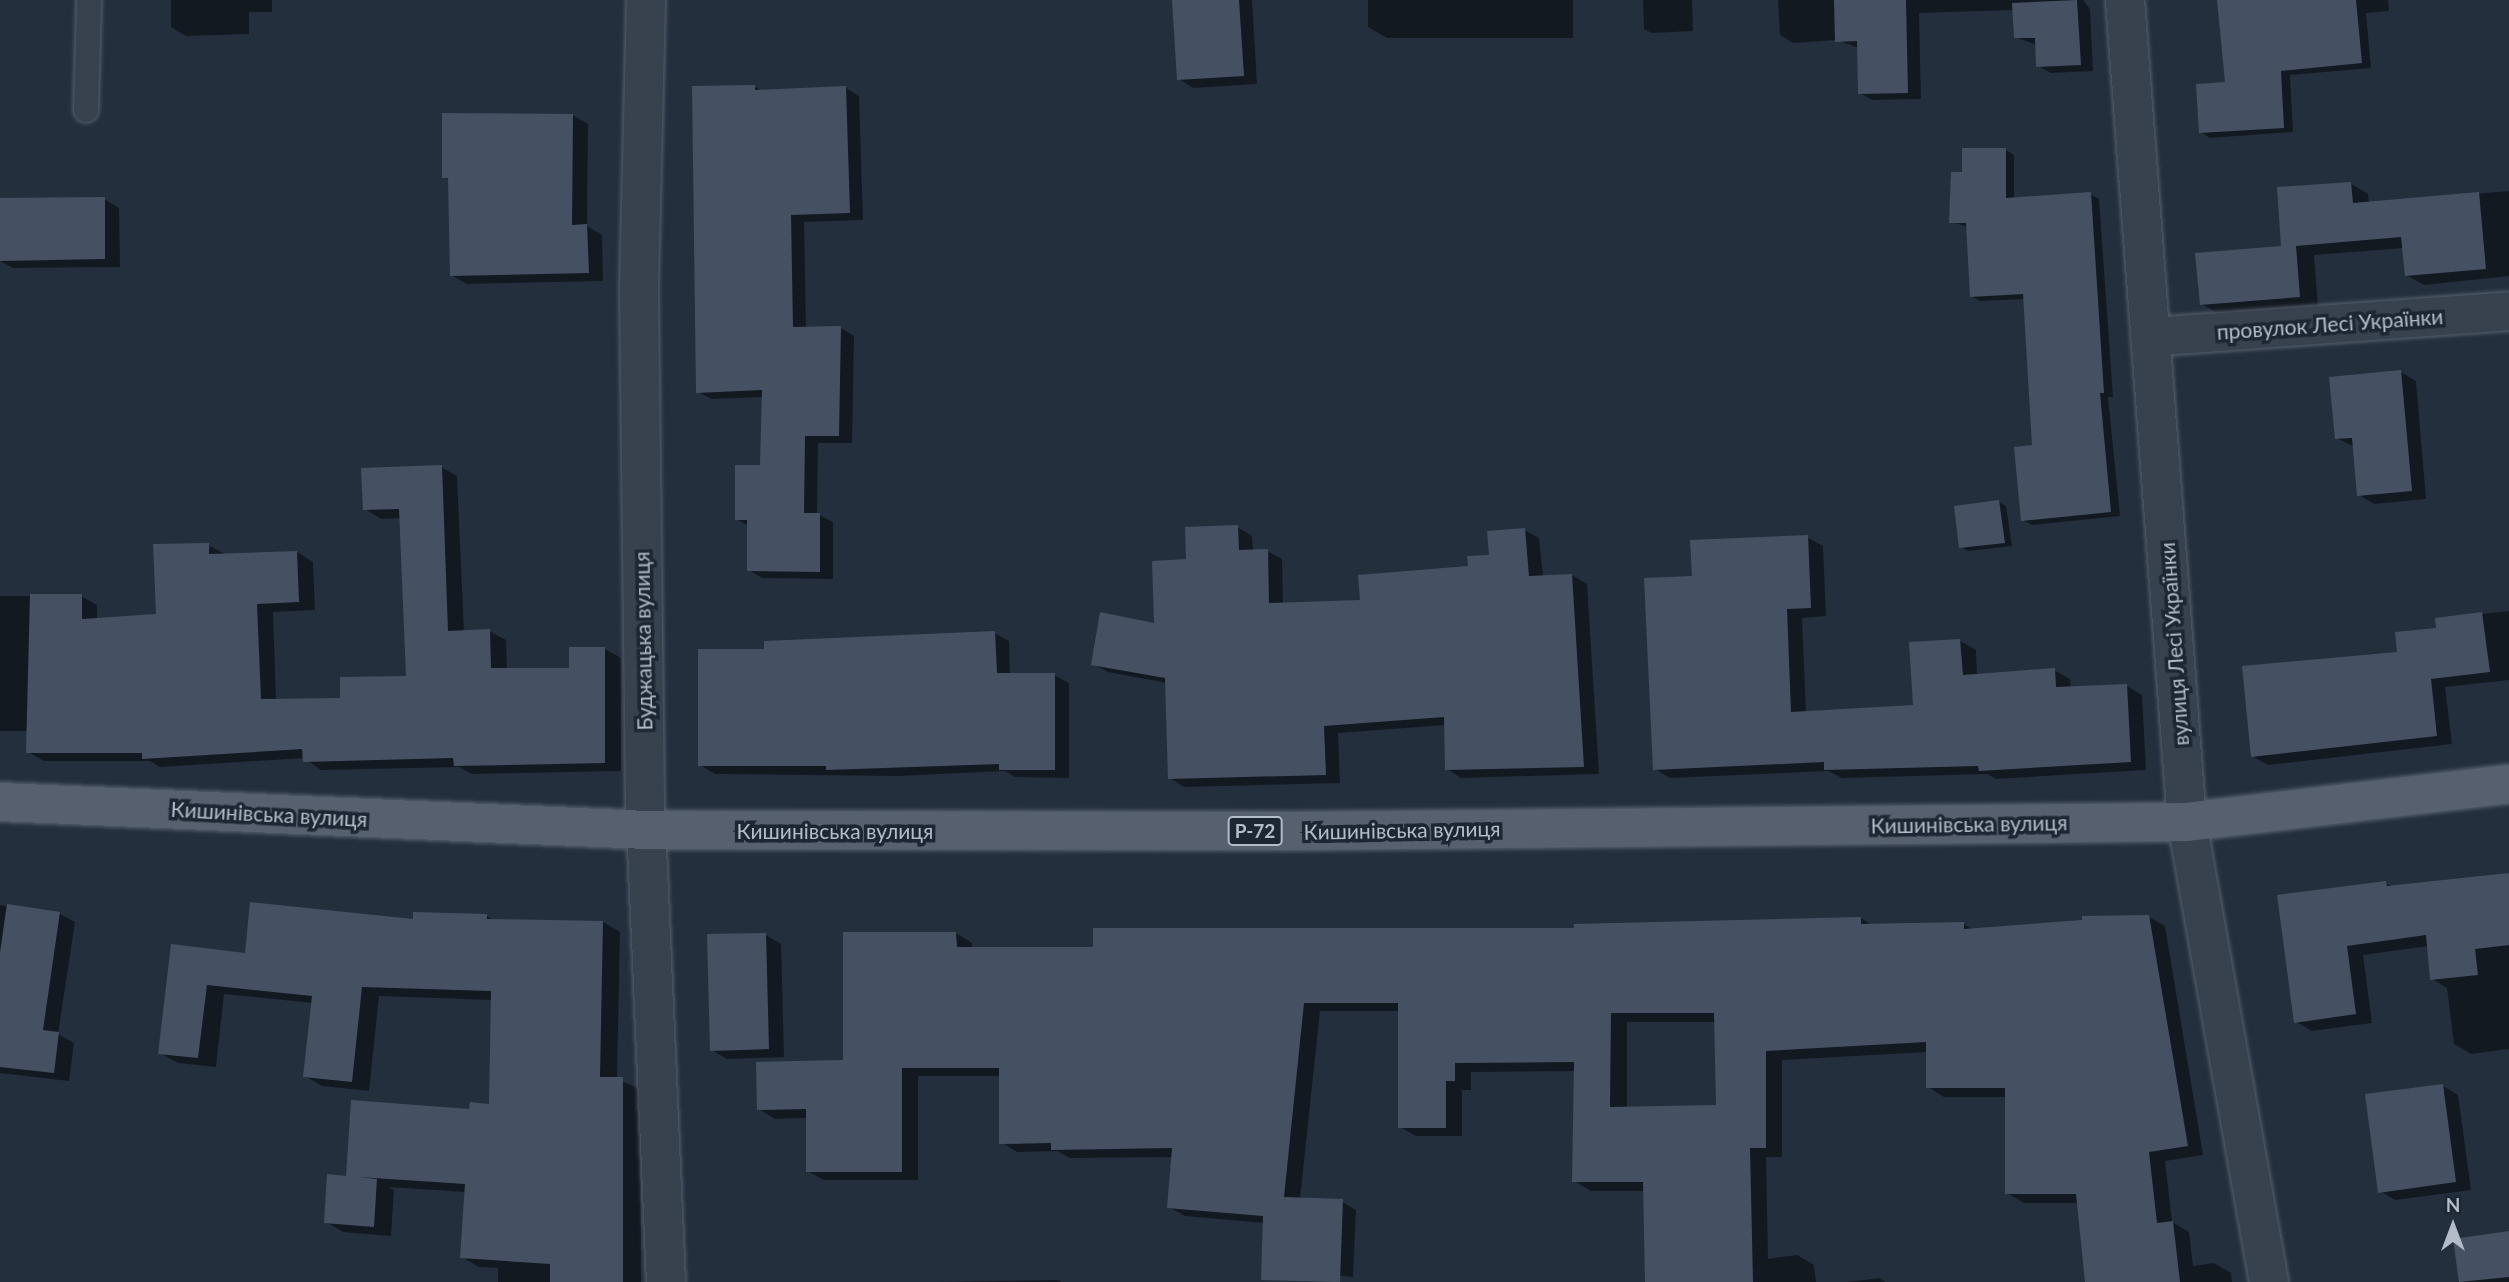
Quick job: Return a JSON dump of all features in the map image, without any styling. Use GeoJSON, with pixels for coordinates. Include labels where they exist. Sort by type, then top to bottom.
{"type":"FeatureCollection","features":[{"type":"Feature","properties":{"kind":"main road","name":"Кишинівська вулиця"},"geometry":{"type":"LineString","coordinates":[[0,802],[646,831],[1297,831],[2187,822],[2509,784]]}},
{"type":"Feature","properties":{"kind":"street","name":"Буджацька вулиця"},"geometry":{"type":"LineString","coordinates":[[646,0],[639,291],[646,831],[666,1282]]}},
{"type":"Feature","properties":{"kind":"street","name":"вулиця Лесі Українки"},"geometry":{"type":"LineString","coordinates":[[2125,0],[2187,822],[2269,1282]]}},
{"type":"Feature","properties":{"kind":"street","name":"провулок Лесі Українки"},"geometry":{"type":"LineString","coordinates":[[2150,337],[2509,311]]}},
{"type":"Feature","properties":{"kind":"lane"},"geometry":{"type":"LineString","coordinates":[[86,110],[89,0]]}},
{"type":"Feature","properties":{"kind":"building"},"geometry":{"type":"Polygon","coordinates":[[[1172,0],[1239,0],[1244,76],[1177,80],[1172,0]]]}},
{"type":"Feature","properties":{"kind":"building"},"geometry":{"type":"Polygon","coordinates":[[[1834,0],[1906,0],[1908,93],[1858,94],[1857,41],[1835,42],[1834,0]]]}},
{"type":"Feature","properties":{"kind":"building"},"geometry":{"type":"Polygon","coordinates":[[[2077,0],[2081,65],[2036,67],[2035,38],[2014,38],[2012,3],[2077,0]]]}},
{"type":"Feature","properties":{"kind":"building"},"geometry":{"type":"Polygon","coordinates":[[[2217,0],[2356,0],[2362,63],[2281,71],[2284,128],[2199,133],[2196,84],[2225,82],[2217,0]]]}},
{"type":"Feature","properties":{"kind":"building"},"geometry":{"type":"Polygon","coordinates":[[[755,85],[755,90],[846,86],[850,213],[791,215],[793,327],[841,326],[839,436],[805,436],[804,513],[820,513],[820,572],[747,571],[747,520],[735,520],[735,465],[760,465],[762,390],[696,393],[692,86],[755,85]]]}},
{"type":"Feature","properties":{"kind":"building"},"geometry":{"type":"Polygon","coordinates":[[[442,113],[573,114],[572,225],[587,224],[589,273],[450,276],[448,178],[442,178],[442,113]]]}},
{"type":"Feature","properties":{"kind":"building"},"geometry":{"type":"Polygon","coordinates":[[[1962,148],[2006,148],[2006,198],[2091,192],[2104,393],[2100,393],[2111,512],[2021,521],[2014,447],[2032,445],[2023,294],[1970,297],[1966,223],[1949,223],[1951,172],[1962,172],[1962,148]]]}},
{"type":"Feature","properties":{"kind":"building"},"geometry":{"type":"Polygon","coordinates":[[[2351,182],[2353,203],[2479,192],[2486,269],[2405,276],[2401,237],[2296,246],[2300,297],[2200,305],[2195,253],[2281,246],[2277,187],[2351,182]]]}},
{"type":"Feature","properties":{"kind":"building"},"geometry":{"type":"Polygon","coordinates":[[[105,197],[105,259],[0,261],[0,198],[105,197]]]}},
{"type":"Feature","properties":{"kind":"building"},"geometry":{"type":"Polygon","coordinates":[[[2401,370],[2412,491],[2357,496],[2352,438],[2335,439],[2329,377],[2401,370]]]}},
{"type":"Feature","properties":{"kind":"building"},"geometry":{"type":"Polygon","coordinates":[[[442,465],[448,631],[490,629],[491,668],[569,668],[569,647],[605,647],[605,763],[454,766],[453,758],[303,762],[302,749],[142,759],[142,753],[26,753],[30,594],[82,594],[82,619],[156,614],[153,544],[209,543],[209,554],[297,551],[299,602],[257,604],[261,699],[340,698],[340,677],[406,676],[399,509],[363,510],[361,468],[442,465]]]}},
{"type":"Feature","properties":{"kind":"building"},"geometry":{"type":"Polygon","coordinates":[[[1999,500],[2005,543],[1959,548],[1954,506],[1999,500]]]}},
{"type":"Feature","properties":{"kind":"building"},"geometry":{"type":"Polygon","coordinates":[[[1238,525],[1239,550],[1268,549],[1269,603],[1360,600],[1358,575],[1468,566],[1467,556],[1489,555],[1487,531],[1525,528],[1529,576],[1572,574],[1584,767],[1445,770],[1444,717],[1324,726],[1326,775],[1168,779],[1165,678],[1091,665],[1100,612],[1154,623],[1152,561],[1186,559],[1185,527],[1238,525]]]}},
{"type":"Feature","properties":{"kind":"building"},"geometry":{"type":"Polygon","coordinates":[[[1808,535],[1811,608],[1787,609],[1791,712],[1913,705],[1909,642],[1960,639],[1963,675],[2055,668],[2056,687],[2127,684],[2131,762],[1979,771],[1978,766],[1824,770],[1824,762],[1653,770],[1644,578],[1692,576],[1690,540],[1808,535]]]}},
{"type":"Feature","properties":{"kind":"building"},"geometry":{"type":"Polygon","coordinates":[[[2482,612],[2490,672],[2431,679],[2437,736],[2251,757],[2242,666],[2397,652],[2395,632],[2436,628],[2435,618],[2482,612]]]}},
{"type":"Feature","properties":{"kind":"building"},"geometry":{"type":"Polygon","coordinates":[[[995,631],[997,673],[1055,673],[1055,770],[999,770],[999,764],[826,770],[826,766],[698,766],[698,649],[764,649],[764,641],[995,631]]]}},
{"type":"Feature","properties":{"kind":"building"},"geometry":{"type":"Polygon","coordinates":[[[2509,873],[2509,945],[2475,949],[2478,975],[2430,980],[2426,935],[2347,946],[2356,1014],[2294,1023],[2277,895],[2386,881],[2387,886],[2509,873]]]}},
{"type":"Feature","properties":{"kind":"building"},"geometry":{"type":"Polygon","coordinates":[[[250,902],[413,919],[413,912],[487,914],[487,919],[603,921],[600,1077],[623,1077],[623,1282],[550,1282],[550,1264],[460,1258],[465,1184],[359,1177],[377,1179],[374,1227],[324,1223],[327,1174],[346,1176],[351,1100],[469,1109],[470,1102],[489,1104],[491,991],[362,987],[352,1082],[303,1077],[312,996],[207,985],[198,1058],[158,1054],[171,944],[245,953],[250,902]]]}},
{"type":"Feature","properties":{"kind":"building"},"geometry":{"type":"Polygon","coordinates":[[[7,904],[60,912],[43,1030],[59,1032],[54,1073],[0,1067],[0,952],[7,904]]]}},
{"type":"Feature","properties":{"kind":"building"},"geometry":{"type":"Polygon","coordinates":[[[2149,915],[2188,1146],[2149,1152],[2157,1223],[2173,1221],[2180,1282],[2085,1282],[2076,1194],[2005,1194],[2005,1088],[1926,1088],[1926,1042],[1766,1051],[1766,1148],[1750,1148],[1753,1282],[1645,1282],[1643,1182],[1572,1182],[1574,1062],[1455,1063],[1455,1081],[1446,1081],[1446,1128],[1398,1128],[1398,1003],[1304,1003],[1284,1197],[1343,1199],[1340,1282],[1261,1280],[1263,1216],[1167,1208],[1172,1148],[1051,1150],[1051,1143],[999,1144],[999,1068],[902,1068],[902,1172],[806,1172],[806,1109],[757,1110],[756,1062],[843,1060],[843,932],[956,932],[957,947],[1093,947],[1093,928],[1574,928],[1574,924],[1861,917],[1861,924],[1964,922],[1964,929],[2082,920],[2082,916],[2149,915]],[[1611,1013],[1610,1107],[1716,1105],[1714,1013],[1611,1013]]]}},
{"type":"Feature","properties":{"kind":"building"},"geometry":{"type":"Polygon","coordinates":[[[766,933],[769,1049],[710,1051],[707,934],[766,933]]]}},
{"type":"Feature","properties":{"kind":"building"},"geometry":{"type":"Polygon","coordinates":[[[2443,1084],[2456,1182],[2378,1193],[2365,1094],[2443,1084]]]}},
{"type":"Feature","properties":{"kind":"building"},"geometry":{"type":"Polygon","coordinates":[[[2509,1231],[2509,1277],[2459,1282],[2453,1239],[2509,1231]]]}}]}
